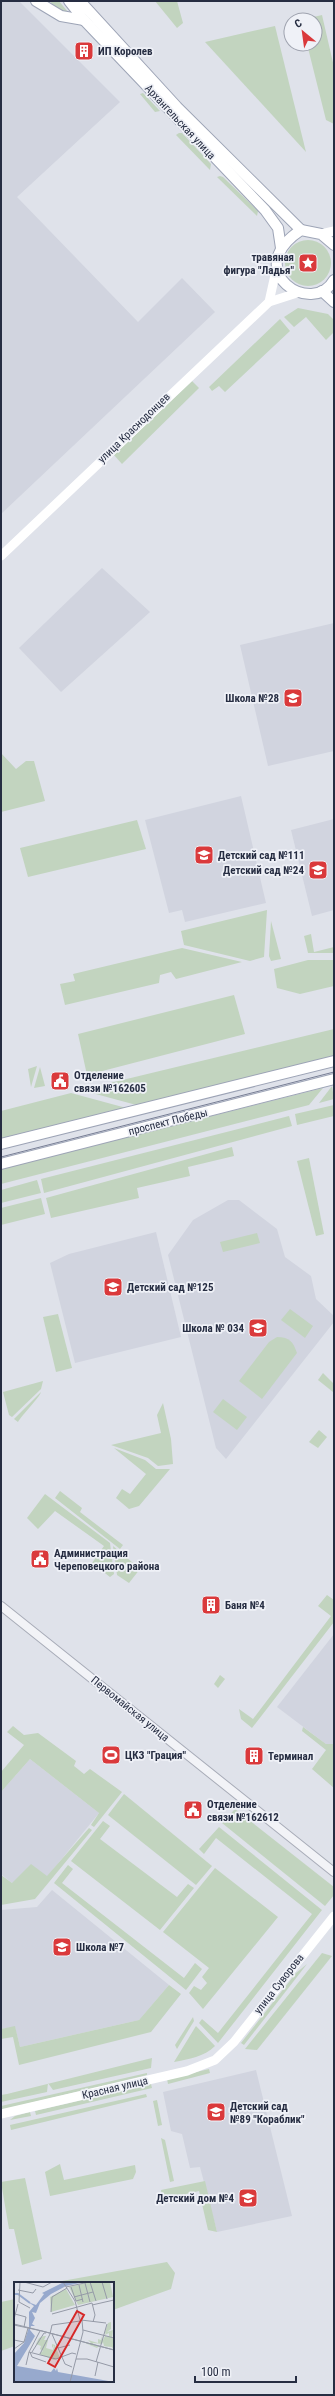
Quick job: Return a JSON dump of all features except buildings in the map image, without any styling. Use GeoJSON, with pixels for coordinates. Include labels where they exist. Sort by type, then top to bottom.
{"type":"FeatureCollection","features":[{"type":"Feature","properties":{"kind":"main road"},"geometry":{"type":"LineString","coordinates":[[37,1],[61,16],[87,17],[85,1]]}},
{"type":"Feature","properties":{"kind":"main road","name":"Архангельская улица"},"geometry":{"type":"LineString","coordinates":[[69,1],[87,17],[301,230]]}},
{"type":"Feature","properties":{"kind":"main road","name":"Архангельская улица"},"geometry":{"type":"LineString","coordinates":[[80,1],[87,17],[265,210],[278,228],[282,248]]}},
{"type":"Feature","properties":{"kind":"main road"},"geometry":{"type":"LineString","coordinates":[[269,302],[277,266],[277,258],[287,240],[301,230],[321,234],[334,231]]}},
{"type":"Feature","properties":{"kind":"main road"},"geometry":{"type":"LineString","coordinates":[[321,234],[334,245]]}},
{"type":"Feature","properties":{"kind":"main road"},"geometry":{"type":"LineString","coordinates":[[277,266],[280,277],[287,287],[297,292],[310,294],[322,291],[334,280]]}},
{"type":"Feature","properties":{"kind":"main road"},"geometry":{"type":"LineString","coordinates":[[322,291],[334,302]]}},
{"type":"Feature","properties":{"kind":"main road","name":"улица Краснодонцев"},"geometry":{"type":"LineString","coordinates":[[1,556],[269,302],[297,292]]}},
{"type":"Feature","properties":{"kind":"main road","name":"проспект Победы"},"geometry":{"type":"LineString","coordinates":[[1,1144],[334,1061]]}},
{"type":"Feature","properties":{"kind":"main road","name":"проспект Победы"},"geometry":{"type":"LineString","coordinates":[[1,1164],[334,1079]]}},
{"type":"Feature","properties":{"kind":"main road","name":"улица Суворова"},"geometry":{"type":"LineString","coordinates":[[224,2052],[334,1916]]}},
{"type":"Feature","properties":{"kind":"main road","name":"Красная улица"},"geometry":{"type":"LineString","coordinates":[[1,2114],[188,2071],[210,2063],[224,2052]]}},
{"type":"Feature","properties":{"kind":"street","name":"Первомайская улица"},"geometry":{"type":"LineString","coordinates":[[1,1606],[334,1872]]}},
{"type":"Feature","properties":{"kind":"shaded area"},"geometry":{"type":"Polygon","coordinates":[[[1,1],[19,1],[120,102],[17,197],[138,322],[182,278],[215,312],[1,514],[1,1]]]}},
{"type":"Feature","properties":{"kind":"shaded area"},"geometry":{"type":"Polygon","coordinates":[[[102,568],[150,612],[61,692],[19,648],[102,568]]]}},
{"type":"Feature","properties":{"kind":"shaded area","name":"Школа №28"},"geometry":{"type":"Polygon","coordinates":[[[334,623],[334,751],[268,766],[240,645],[334,623]]]}},
{"type":"Feature","properties":{"kind":"shaded area","name":"Детский сад №111"},"geometry":{"type":"Polygon","coordinates":[[[241,796],[266,903],[185,922],[182,910],[169,913],[145,820],[241,796]]]}},
{"type":"Feature","properties":{"kind":"shaded area","name":"Детский сад №24"},"geometry":{"type":"Polygon","coordinates":[[[334,819],[334,910],[312,916],[291,830],[334,819]]]}},
{"type":"Feature","properties":{"kind":"shaded area","name":"Школа № 034"},"geometry":{"type":"Polygon","coordinates":[[[228,1200],[239,1200],[277,1229],[285,1257],[311,1276],[316,1299],[334,1316],[334,1322],[226,1459],[216,1448],[168,1255],[193,1220],[228,1200]]]}},
{"type":"Feature","properties":{"kind":"shaded area","name":"Детский сад №125"},"geometry":{"type":"Polygon","coordinates":[[[156,1232],[181,1337],[75,1363],[50,1263],[69,1254],[156,1232]]]}},
{"type":"Feature","properties":{"kind":"shaded area"},"geometry":{"type":"Polygon","coordinates":[[[334,1634],[334,1744],[326,1744],[277,1707],[334,1634]]]}},
{"type":"Feature","properties":{"kind":"shaded area"},"geometry":{"type":"Polygon","coordinates":[[[30,1759],[99,1813],[47,1877],[12,1883],[1,1874],[1,1792],[30,1759]]]}},
{"type":"Feature","properties":{"kind":"shaded area","name":"Школа №7"},"geometry":{"type":"Polygon","coordinates":[[[52,1890],[169,1985],[139,2020],[20,2047],[15,2027],[1,2029],[1,1910],[37,1907],[52,1890]]]}},
{"type":"Feature","properties":{"kind":"shaded area"},"geometry":{"type":"Polygon","coordinates":[[[256,2070],[292,2216],[217,2232],[200,2167],[190,2168],[182,2134],[171,2131],[163,2092],[256,2070]]]}},
{"type":"Feature","properties":{"kind":"green space"},"geometry":{"type":"Polygon","coordinates":[[[50,1],[59,1],[68,12],[55,9],[50,1]]]}},
{"type":"Feature","properties":{"kind":"green space"},"geometry":{"type":"Polygon","coordinates":[[[155,1],[177,1],[183,23],[177,28],[155,1]]]}},
{"type":"Feature","properties":{"kind":"green space"},"geometry":{"type":"Polygon","coordinates":[[[323,19],[334,67],[334,124],[326,120],[309,52],[323,52],[323,19]]]}},
{"type":"Feature","properties":{"kind":"green space"},"geometry":{"type":"Polygon","coordinates":[[[275,26],[306,152],[205,42],[275,26]]]}},
{"type":"Feature","properties":{"kind":"green space"},"geometry":{"type":"Polygon","coordinates":[[[143,93],[160,111],[155,112],[140,94],[143,93]]]}},
{"type":"Feature","properties":{"kind":"green space"},"geometry":{"type":"Polygon","coordinates":[[[182,133],[211,164],[210,170],[176,135],[182,133]]]}},
{"type":"Feature","properties":{"kind":"green space"},"geometry":{"type":"Polygon","coordinates":[[[217,177],[223,177],[258,211],[257,216],[217,177]]]}},
{"type":"Feature","properties":{"kind":"green space"},"geometry":{"type":"Polygon","coordinates":[[[303,240],[313,240],[321,244],[327,250],[331,258],[331,268],[327,276],[321,282],[313,286],[303,286],[295,282],[289,276],[285,268],[285,258],[289,250],[295,244],[303,240]]]}},
{"type":"Feature","properties":{"kind":"green space"},"geometry":{"type":"Polygon","coordinates":[[[298,308],[328,314],[334,320],[334,332],[326,340],[306,317],[294,327],[284,317],[298,308]]]}},
{"type":"Feature","properties":{"kind":"green space"},"geometry":{"type":"Polygon","coordinates":[[[280,319],[290,331],[225,392],[219,386],[212,391],[209,387],[280,319]]]}},
{"type":"Feature","properties":{"kind":"green space"},"geometry":{"type":"Polygon","coordinates":[[[192,381],[199,388],[122,464],[114,455],[192,381]]]}},
{"type":"Feature","properties":{"kind":"green space"},"geometry":{"type":"Polygon","coordinates":[[[1,753],[16,769],[26,761],[34,761],[45,801],[1,812],[1,753]]]}},
{"type":"Feature","properties":{"kind":"green space"},"geometry":{"type":"Polygon","coordinates":[[[137,820],[146,849],[28,877],[20,848],[137,820]]]}},
{"type":"Feature","properties":{"kind":"green space"},"geometry":{"type":"Polygon","coordinates":[[[267,910],[264,957],[250,961],[184,945],[181,931],[267,910]]]}},
{"type":"Feature","properties":{"kind":"green space"},"geometry":{"type":"Polygon","coordinates":[[[271,921],[281,959],[271,961],[269,956],[271,921]]]}},
{"type":"Feature","properties":{"kind":"green space"},"geometry":{"type":"Polygon","coordinates":[[[311,934],[314,952],[334,947],[334,953],[308,953],[304,936],[311,934]]]}},
{"type":"Feature","properties":{"kind":"green space"},"geometry":{"type":"Polygon","coordinates":[[[182,948],[242,962],[176,979],[171,972],[160,975],[159,983],[65,1005],[60,984],[75,981],[73,974],[182,948]]]}},
{"type":"Feature","properties":{"kind":"green space"},"geometry":{"type":"Polygon","coordinates":[[[308,960],[334,960],[334,986],[300,994],[277,988],[274,969],[308,960]]]}},
{"type":"Feature","properties":{"kind":"green space"},"geometry":{"type":"Polygon","coordinates":[[[234,995],[245,1034],[87,1075],[78,1034],[234,995]]]}},
{"type":"Feature","properties":{"kind":"green space"},"geometry":{"type":"Polygon","coordinates":[[[334,1029],[334,1057],[140,1106],[81,1090],[334,1029]]]}},
{"type":"Feature","properties":{"kind":"green space"},"geometry":{"type":"Polygon","coordinates":[[[37,1066],[31,1087],[28,1069],[37,1066]]]}},
{"type":"Feature","properties":{"kind":"green space"},"geometry":{"type":"Polygon","coordinates":[[[40,1067],[45,1086],[34,1088],[40,1067]]]}},
{"type":"Feature","properties":{"kind":"green space"},"geometry":{"type":"Polygon","coordinates":[[[332,1086],[334,1099],[319,1103],[332,1086]]]}},
{"type":"Feature","properties":{"kind":"green space"},"geometry":{"type":"Polygon","coordinates":[[[323,1088],[309,1105],[1,1184],[1,1169],[323,1088]]]}},
{"type":"Feature","properties":{"kind":"green space"},"geometry":{"type":"Polygon","coordinates":[[[71,1093],[130,1109],[1,1141],[1,1111],[71,1093]]]}},
{"type":"Feature","properties":{"kind":"green space"},"geometry":{"type":"Polygon","coordinates":[[[334,1105],[334,1116],[297,1125],[295,1114],[334,1105]]]}},
{"type":"Feature","properties":{"kind":"green space"},"geometry":{"type":"Polygon","coordinates":[[[289,1116],[292,1126],[44,1193],[41,1179],[289,1116]]]}},
{"type":"Feature","properties":{"kind":"green space"},"geometry":{"type":"Polygon","coordinates":[[[232,1147],[234,1156],[188,1167],[190,1176],[137,1188],[139,1198],[51,1218],[46,1198],[232,1147]]]}},
{"type":"Feature","properties":{"kind":"green space"},"geometry":{"type":"Polygon","coordinates":[[[309,1158],[324,1234],[316,1236],[297,1161],[309,1158]]]}},
{"type":"Feature","properties":{"kind":"green space"},"geometry":{"type":"Polygon","coordinates":[[[37,1180],[41,1193],[1,1203],[1,1190],[37,1180]]]}},
{"type":"Feature","properties":{"kind":"green space"},"geometry":{"type":"Polygon","coordinates":[[[41,1198],[45,1214],[1,1225],[1,1208],[41,1198]]]}},
{"type":"Feature","properties":{"kind":"green space"},"geometry":{"type":"Polygon","coordinates":[[[257,1233],[260,1243],[223,1252],[220,1242],[257,1233]]]}},
{"type":"Feature","properties":{"kind":"green space"},"geometry":{"type":"Polygon","coordinates":[[[290,1309],[313,1326],[305,1338],[281,1320],[290,1309]]]}},
{"type":"Feature","properties":{"kind":"green space"},"geometry":{"type":"Polygon","coordinates":[[[58,1314],[72,1368],[56,1372],[43,1317],[58,1314]]]}},
{"type":"Feature","properties":{"kind":"green space"},"geometry":{"type":"Polygon","coordinates":[[[277,1337],[288,1339],[294,1346],[297,1353],[262,1399],[239,1381],[269,1342],[277,1337]]]}},
{"type":"Feature","properties":{"kind":"green space"},"geometry":{"type":"Polygon","coordinates":[[[323,1373],[334,1384],[333,1392],[318,1380],[323,1373]]]}},
{"type":"Feature","properties":{"kind":"green space"},"geometry":{"type":"Polygon","coordinates":[[[43,1381],[41,1389],[12,1417],[9,1415],[3,1392],[43,1381]]]}},
{"type":"Feature","properties":{"kind":"green space"},"geometry":{"type":"Polygon","coordinates":[[[41,1392],[38,1398],[18,1422],[14,1419],[41,1392]]]}},
{"type":"Feature","properties":{"kind":"green space"},"geometry":{"type":"Polygon","coordinates":[[[223,1399],[247,1417],[237,1430],[213,1412],[223,1399]]]}},
{"type":"Feature","properties":{"kind":"green space"},"geometry":{"type":"Polygon","coordinates":[[[163,1403],[171,1439],[173,1464],[158,1466],[148,1458],[111,1445],[161,1433],[157,1415],[163,1403]]]}},
{"type":"Feature","properties":{"kind":"green space"},"geometry":{"type":"Polygon","coordinates":[[[319,1430],[327,1437],[318,1448],[309,1442],[319,1430]]]}},
{"type":"Feature","properties":{"kind":"green space"},"geometry":{"type":"Polygon","coordinates":[[[114,1448],[145,1460],[156,1469],[170,1469],[139,1506],[129,1509],[116,1498],[122,1489],[130,1494],[146,1474],[114,1448]]]}},
{"type":"Feature","properties":{"kind":"green space"},"geometry":{"type":"Polygon","coordinates":[[[60,1491],[82,1508],[80,1512],[123,1545],[120,1549],[55,1498],[60,1491]]]}},
{"type":"Feature","properties":{"kind":"green space"},"geometry":{"type":"Polygon","coordinates":[[[45,1494],[110,1543],[114,1574],[110,1577],[92,1563],[104,1546],[55,1511],[38,1529],[27,1518],[45,1494]]]}},
{"type":"Feature","properties":{"kind":"green space"},"geometry":{"type":"Polygon","coordinates":[[[113,1546],[140,1569],[129,1583],[117,1575],[113,1546]]]}},
{"type":"Feature","properties":{"kind":"green space"},"geometry":{"type":"Polygon","coordinates":[[[327,1595],[334,1600],[334,1622],[252,1728],[241,1719],[239,1709],[253,1719],[331,1616],[318,1606],[327,1595]]]}},
{"type":"Feature","properties":{"kind":"green space"},"geometry":{"type":"Polygon","coordinates":[[[220,1675],[225,1679],[218,1688],[214,1684],[220,1675]]]}},
{"type":"Feature","properties":{"kind":"green space"},"geometry":{"type":"Polygon","coordinates":[[[13,1726],[24,1735],[38,1733],[76,1761],[74,1766],[84,1774],[90,1769],[122,1792],[94,1827],[91,1825],[99,1813],[30,1759],[1,1792],[1,1772],[24,1745],[7,1732],[13,1726]]]}},
{"type":"Feature","properties":{"kind":"green space"},"geometry":{"type":"Polygon","coordinates":[[[303,1727],[326,1744],[334,1744],[334,1788],[312,1769],[326,1750],[302,1731],[303,1727]]]}},
{"type":"Feature","properties":{"kind":"green space"},"geometry":{"type":"Polygon","coordinates":[[[124,1794],[212,1866],[196,1885],[108,1815],[124,1794]]]}},
{"type":"Feature","properties":{"kind":"green space"},"geometry":{"type":"Polygon","coordinates":[[[235,1809],[334,1887],[334,1895],[325,1906],[222,1823],[235,1809]]]}},
{"type":"Feature","properties":{"kind":"green space"},"geometry":{"type":"Polygon","coordinates":[[[103,1821],[110,1826],[100,1839],[177,1897],[188,1884],[194,1888],[160,1930],[71,1861],[103,1821]]]}},
{"type":"Feature","properties":{"kind":"green space"},"geometry":{"type":"Polygon","coordinates":[[[219,1827],[322,1910],[218,2043],[199,2023],[202,2019],[218,2033],[312,1914],[216,1838],[204,1854],[199,1849],[219,1827]]]}},
{"type":"Feature","properties":{"kind":"green space"},"geometry":{"type":"Polygon","coordinates":[[[89,1828],[92,1830],[35,1899],[1,1905],[1,1875],[12,1883],[31,1864],[47,1876],[89,1828]]]}},
{"type":"Feature","properties":{"kind":"green space"},"geometry":{"type":"Polygon","coordinates":[[[68,1865],[73,1869],[62,1883],[184,1978],[195,1963],[202,1969],[186,1990],[54,1883],[68,1865]]]}},
{"type":"Feature","properties":{"kind":"green space"},"geometry":{"type":"Polygon","coordinates":[[[215,1868],[278,1917],[203,2009],[189,1993],[194,1986],[201,1990],[207,1983],[202,1977],[209,1968],[163,1932],[215,1868]]]}},
{"type":"Feature","properties":{"kind":"green space"},"geometry":{"type":"Polygon","coordinates":[[[322,1953],[332,1956],[257,2050],[245,2049],[322,1953]]]}},
{"type":"Feature","properties":{"kind":"green space"},"geometry":{"type":"Polygon","coordinates":[[[307,1964],[244,2045],[241,2043],[296,1973],[307,1964]]]}},
{"type":"Feature","properties":{"kind":"green space"},"geometry":{"type":"Polygon","coordinates":[[[169,1985],[181,1994],[151,2032],[19,2065],[13,2037],[1,2039],[1,2029],[15,2026],[20,2047],[139,2020],[169,1985]]]}},
{"type":"Feature","properties":{"kind":"green space"},"geometry":{"type":"Polygon","coordinates":[[[193,2017],[194,2021],[177,2049],[175,2045],[193,2017]]]}},
{"type":"Feature","properties":{"kind":"green space"},"geometry":{"type":"Polygon","coordinates":[[[196,2026],[215,2046],[206,2053],[191,2059],[174,2062],[196,2026]]]}},
{"type":"Feature","properties":{"kind":"green space"},"geometry":{"type":"Polygon","coordinates":[[[152,2058],[151,2068],[53,2090],[48,2084],[152,2058]]]}},
{"type":"Feature","properties":{"kind":"green space"},"geometry":{"type":"Polygon","coordinates":[[[209,2069],[210,2073],[168,2084],[167,2079],[209,2069]]]}},
{"type":"Feature","properties":{"kind":"green space"},"geometry":{"type":"Polygon","coordinates":[[[147,2073],[147,2075],[1,2110],[1,2106],[147,2073]]]}},
{"type":"Feature","properties":{"kind":"green space"},"geometry":{"type":"Polygon","coordinates":[[[48,2084],[47,2092],[1,2102],[1,2095],[48,2084]]]}},
{"type":"Feature","properties":{"kind":"green space"},"geometry":{"type":"Polygon","coordinates":[[[151,2084],[152,2088],[36,2115],[35,2111],[151,2084]]]}},
{"type":"Feature","properties":{"kind":"green space"},"geometry":{"type":"Polygon","coordinates":[[[146,2094],[147,2097],[11,2130],[10,2125],[146,2094]]]}},
{"type":"Feature","properties":{"kind":"green space"},"geometry":{"type":"Polygon","coordinates":[[[157,2100],[162,2125],[158,2126],[153,2101],[157,2100]]]}},
{"type":"Feature","properties":{"kind":"green space"},"geometry":{"type":"Polygon","coordinates":[[[30,2112],[31,2116],[10,2120],[15,2116],[30,2112]]]}},
{"type":"Feature","properties":{"kind":"green space"},"geometry":{"type":"Polygon","coordinates":[[[161,2138],[165,2140],[174,2181],[170,2182],[161,2138]]]}},
{"type":"Feature","properties":{"kind":"green space"},"geometry":{"type":"Polygon","coordinates":[[[60,2164],[64,2180],[135,2165],[136,2172],[133,2179],[50,2196],[45,2172],[60,2164]]]}},
{"type":"Feature","properties":{"kind":"green space"},"geometry":{"type":"Polygon","coordinates":[[[25,2178],[42,2259],[22,2265],[14,2229],[9,2229],[1,2182],[25,2178]]]}},
{"type":"Feature","properties":{"kind":"green space"},"geometry":{"type":"Polygon","coordinates":[[[205,2181],[217,2232],[208,2230],[199,2191],[186,2194],[187,2199],[163,2204],[161,2190],[205,2181]]]}},
{"type":"Feature","properties":{"kind":"green space"},"geometry":{"type":"Polygon","coordinates":[[[167,2262],[175,2273],[171,2289],[114,2310],[114,2282],[62,2281],[167,2262]]]}},
{"type":"Feature","properties":{"kind":"green space"},"geometry":{"type":"Polygon","coordinates":[[[14,2299],[14,2346],[1,2351],[1,2302],[14,2299]]]}},
{"type":"Feature","properties":{"kind":"tram line"},"geometry":{"type":"LineString","coordinates":[[1,1157],[334,1072]]}},
{"type":"Feature","properties":{"kind":"place","name":"ИП Королев"},"geometry":{"type":"Point","coordinates":[84,51]}},
{"type":"Feature","properties":{"kind":"place","name":"травяная фигура \"Ладья\""},"geometry":{"type":"Point","coordinates":[308,263]}},
{"type":"Feature","properties":{"kind":"place","name":"Школа №28"},"geometry":{"type":"Point","coordinates":[293,698]}},
{"type":"Feature","properties":{"kind":"place","name":"Детский сад №111"},"geometry":{"type":"Point","coordinates":[204,855]}},
{"type":"Feature","properties":{"kind":"place","name":"Детский сад №24"},"geometry":{"type":"Point","coordinates":[318,870]}},
{"type":"Feature","properties":{"kind":"place","name":"Отделение связи №162605"},"geometry":{"type":"Point","coordinates":[60,1081]}},
{"type":"Feature","properties":{"kind":"place","name":"Детский сад №125"},"geometry":{"type":"Point","coordinates":[113,1287]}},
{"type":"Feature","properties":{"kind":"place","name":"Школа № 034"},"geometry":{"type":"Point","coordinates":[258,1328]}},
{"type":"Feature","properties":{"kind":"place","name":"Администрация Череповецкого района"},"geometry":{"type":"Point","coordinates":[40,1559]}},
{"type":"Feature","properties":{"kind":"place","name":"Баня №4"},"geometry":{"type":"Point","coordinates":[211,1605]}},
{"type":"Feature","properties":{"kind":"place","name":"ЦКЗ \"Грация\""},"geometry":{"type":"Point","coordinates":[111,1755]}},
{"type":"Feature","properties":{"kind":"place","name":"Терминал"},"geometry":{"type":"Point","coordinates":[254,1756]}},
{"type":"Feature","properties":{"kind":"place","name":"Отделение связи №162612"},"geometry":{"type":"Point","coordinates":[193,1810]}},
{"type":"Feature","properties":{"kind":"place","name":"Школа №7"},"geometry":{"type":"Point","coordinates":[62,1947]}},
{"type":"Feature","properties":{"kind":"place","name":"Детский сад №89 \"Кораблик\""},"geometry":{"type":"Point","coordinates":[216,2112]}},
{"type":"Feature","properties":{"kind":"place","name":"Детский дом №4"},"geometry":{"type":"Point","coordinates":[248,2198]}}]}
